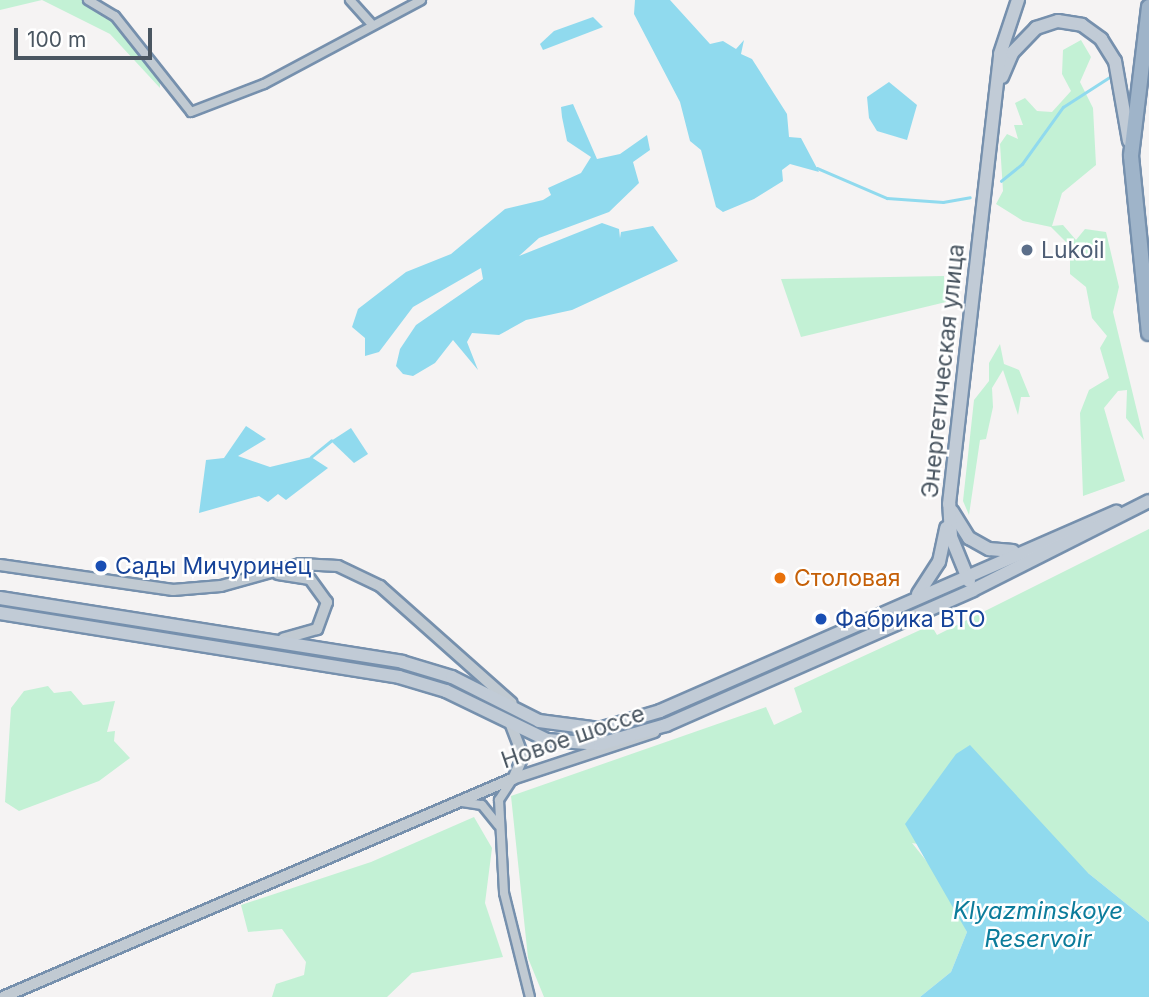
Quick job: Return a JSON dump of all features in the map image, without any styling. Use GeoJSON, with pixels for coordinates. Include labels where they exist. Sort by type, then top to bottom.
{"type":"FeatureCollection","features":[{"type":"Feature","properties":{"kind":"highway"},"geometry":{"type":"LineString","coordinates":[[1149,7],[1131,156],[1149,333]]}},
{"type":"Feature","properties":{"kind":"main road"},"geometry":{"type":"LineString","coordinates":[[994,104],[1004,35],[1018,0]]}},
{"type":"Feature","properties":{"kind":"main road"},"geometry":{"type":"LineString","coordinates":[[994,104],[1012,53],[1027,34],[1047,23],[1082,25],[1115,61],[1131,156]]}},
{"type":"Feature","properties":{"kind":"main road","name":"Энергетическая улица"},"geometry":{"type":"LineString","coordinates":[[973,590],[951,537],[949,504],[994,104]]}},
{"type":"Feature","properties":{"kind":"main road","name":"Новое шоссе"},"geometry":{"type":"LineString","coordinates":[[0,598],[424,668],[526,715],[573,729],[629,723],[1027,548],[1149,500]]}},
{"type":"Feature","properties":{"kind":"main road","name":"Новое шоссе"},"geometry":{"type":"LineString","coordinates":[[666,725],[973,590],[1149,500]]}},
{"type":"Feature","properties":{"kind":"main road"},"geometry":{"type":"LineString","coordinates":[[949,504],[961,530],[981,546],[1027,548]]}},
{"type":"Feature","properties":{"kind":"main road"},"geometry":{"type":"LineString","coordinates":[[914,598],[939,562],[949,504]]}},
{"type":"Feature","properties":{"kind":"main road"},"geometry":{"type":"LineString","coordinates":[[0,613],[399,677],[446,691],[511,725],[582,745],[666,725]]}},
{"type":"Feature","properties":{"kind":"street"},"geometry":{"type":"LineString","coordinates":[[88,0],[115,16],[191,112],[264,84],[371,23],[421,0]]}},
{"type":"Feature","properties":{"kind":"street"},"geometry":{"type":"LineString","coordinates":[[349,0],[371,23]]}},
{"type":"Feature","properties":{"kind":"street"},"geometry":{"type":"LineString","coordinates":[[0,565],[173,590],[318,564],[372,580],[526,715]]}},
{"type":"Feature","properties":{"kind":"street"},"geometry":{"type":"LineString","coordinates":[[239,636],[302,637],[325,616],[325,596],[317,584],[301,575],[267,574]]}},
{"type":"Feature","properties":{"kind":"street"},"geometry":{"type":"LineString","coordinates":[[511,725],[523,756],[512,779],[500,795],[500,829],[508,922],[530,997]]}},
{"type":"Feature","properties":{"kind":"street","name":"Новое шоссе"},"geometry":{"type":"LineString","coordinates":[[4,997],[512,779],[628,745],[666,725]]}},
{"type":"Feature","properties":{"kind":"street"},"geometry":{"type":"LineString","coordinates":[[491,788],[500,795]]}},
{"type":"Feature","properties":{"kind":"street"},"geometry":{"type":"LineString","coordinates":[[459,802],[488,810],[500,829]]}},
{"type":"Feature","properties":{"kind":"green space"},"geometry":{"type":"Polygon","coordinates":[[[0,0],[42,0],[0,10],[0,0]]]}},
{"type":"Feature","properties":{"kind":"green space"},"geometry":{"type":"Polygon","coordinates":[[[42,0],[84,0],[113,17],[160,73],[160,88],[110,34],[42,0]]]}},
{"type":"Feature","properties":{"kind":"green space"},"geometry":{"type":"Polygon","coordinates":[[[1081,40],[1091,57],[1080,82],[1093,108],[1096,165],[1062,193],[1052,226],[1063,225],[1076,240],[1085,229],[1106,232],[1119,287],[1113,312],[1144,440],[1126,418],[1127,390],[1118,391],[1104,408],[1125,481],[1083,496],[1080,413],[1089,390],[1109,378],[1100,348],[1107,336],[1092,318],[1086,287],[1070,274],[1070,246],[1051,227],[1023,221],[996,204],[1003,191],[1000,144],[1007,134],[1018,139],[1014,125],[1023,125],[1015,103],[1025,98],[1037,111],[1052,112],[1071,91],[1062,74],[1063,50],[1081,40]]]}},
{"type":"Feature","properties":{"kind":"green space"},"geometry":{"type":"Polygon","coordinates":[[[944,276],[946,302],[801,337],[781,279],[944,276]]]}},
{"type":"Feature","properties":{"kind":"green space"},"geometry":{"type":"Polygon","coordinates":[[[1000,344],[1004,364],[1019,370],[1030,397],[1021,397],[1018,415],[1003,370],[992,388],[993,407],[986,439],[980,440],[969,515],[963,501],[974,400],[989,381],[989,363],[1000,344]]]}},
{"type":"Feature","properties":{"kind":"green space"},"geometry":{"type":"Polygon","coordinates":[[[1149,529],[1149,922],[1088,873],[912,843],[945,884],[967,932],[951,972],[920,997],[544,997],[528,958],[511,796],[766,707],[774,725],[802,712],[794,688],[931,625],[937,635],[1149,529]]]}},
{"type":"Feature","properties":{"kind":"green space"},"geometry":{"type":"Polygon","coordinates":[[[48,686],[54,693],[71,691],[83,705],[115,701],[107,732],[115,731],[114,741],[130,758],[99,781],[19,811],[5,802],[11,708],[24,691],[48,686]]]}},
{"type":"Feature","properties":{"kind":"green space"},"geometry":{"type":"Polygon","coordinates":[[[474,817],[492,848],[485,903],[503,957],[412,973],[387,997],[272,997],[276,984],[304,975],[306,962],[282,929],[248,932],[241,905],[371,862],[474,817]]]}},
{"type":"Feature","properties":{"kind":"water"},"geometry":{"type":"Polygon","coordinates":[[[635,0],[670,0],[710,44],[723,41],[736,49],[744,40],[741,54],[752,59],[787,114],[789,137],[801,138],[819,172],[790,164],[782,170],[783,181],[754,199],[723,212],[716,207],[701,150],[690,141],[680,102],[634,14],[635,0]]]}},
{"type":"Feature","properties":{"kind":"water"},"geometry":{"type":"Polygon","coordinates":[[[593,17],[603,27],[543,50],[540,44],[554,31],[593,17]]]}},
{"type":"Feature","properties":{"kind":"water"},"geometry":{"type":"Polygon","coordinates":[[[889,82],[917,105],[907,140],[877,131],[869,118],[867,97],[889,82]]]}},
{"type":"Feature","properties":{"kind":"water"},"geometry":{"type":"Polygon","coordinates":[[[573,104],[597,159],[620,154],[647,135],[650,150],[633,162],[639,183],[609,212],[539,238],[519,256],[602,223],[619,229],[620,238],[621,232],[653,226],[678,261],[572,310],[526,320],[499,335],[472,333],[467,342],[478,370],[453,340],[435,363],[413,376],[403,374],[396,366],[400,349],[416,325],[483,279],[481,268],[413,307],[379,352],[365,356],[365,338],[352,327],[358,309],[406,272],[451,254],[505,209],[543,200],[551,195],[548,188],[581,173],[591,157],[567,141],[562,117],[561,107],[573,104]]]}},
{"type":"Feature","properties":{"kind":"water"},"geometry":{"type":"Polygon","coordinates":[[[246,426],[266,439],[238,456],[270,467],[311,457],[328,468],[286,500],[278,494],[268,502],[259,496],[199,513],[206,460],[224,458],[246,426]]]}},
{"type":"Feature","properties":{"kind":"water"},"geometry":{"type":"Polygon","coordinates":[[[351,428],[368,454],[354,463],[331,441],[351,428]]]}},
{"type":"Feature","properties":{"kind":"water","name":"Klyazminskoye Reservoir"},"geometry":{"type":"Polygon","coordinates":[[[970,745],[1088,873],[1149,922],[1149,997],[920,997],[951,972],[967,932],[905,824],[956,754],[970,745]]]}},
{"type":"Feature","properties":{"kind":"waterway"},"geometry":{"type":"LineString","coordinates":[[1001,181],[1022,164],[1063,107],[1108,78]]}},
{"type":"Feature","properties":{"kind":"waterway"},"geometry":{"type":"LineString","coordinates":[[817,168],[887,198],[943,202],[970,197]]}},
{"type":"Feature","properties":{"kind":"waterway"},"geometry":{"type":"LineString","coordinates":[[311,457],[331,441]]}},
{"type":"Feature","properties":{"kind":"place","name":"Lukoil"},"geometry":{"type":"Point","coordinates":[1027,250]}},
{"type":"Feature","properties":{"kind":"place","name":"Сады Мичуринец"},"geometry":{"type":"Point","coordinates":[101,566]}},
{"type":"Feature","properties":{"kind":"place","name":"Столовая"},"geometry":{"type":"Point","coordinates":[780,578]}},
{"type":"Feature","properties":{"kind":"place","name":"Фабрика ВТО"},"geometry":{"type":"Point","coordinates":[821,619]}}]}
